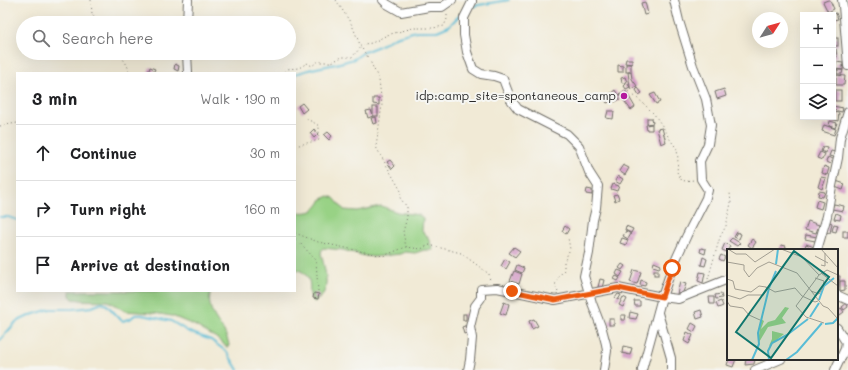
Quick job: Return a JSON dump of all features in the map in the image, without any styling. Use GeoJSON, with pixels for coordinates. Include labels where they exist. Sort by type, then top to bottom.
{"type":"FeatureCollection","features":[{"type":"Feature","properties":{"kind":"street"},"geometry":{"type":"LineString","coordinates":[[187,16],[188,0]]}},
{"type":"Feature","properties":{"kind":"street"},"geometry":{"type":"LineString","coordinates":[[383,0],[401,12],[429,7],[442,7],[449,2]]}},
{"type":"Feature","properties":{"kind":"street"},"geometry":{"type":"LineString","coordinates":[[472,0],[464,18],[464,34],[467,52],[473,69],[481,74],[503,79],[511,100],[518,108],[567,134],[579,146],[589,172],[598,186],[596,208],[584,276],[606,344],[607,351],[604,370]]}},
{"type":"Feature","properties":{"kind":"street"},"geometry":{"type":"LineString","coordinates":[[642,370],[657,312],[672,268],[706,198],[708,190],[701,179],[700,161],[708,144],[711,126],[706,98],[693,66],[674,0]]}},
{"type":"Feature","properties":{"kind":"street"},"geometry":{"type":"LineString","coordinates":[[842,0],[848,66]]}},
{"type":"Feature","properties":{"kind":"street"},"geometry":{"type":"LineString","coordinates":[[187,60],[188,72]]}},
{"type":"Feature","properties":{"kind":"street"},"geometry":{"type":"LineString","coordinates":[[817,249],[827,216],[838,158],[840,138],[848,112]]}},
{"type":"Feature","properties":{"kind":"street"},"geometry":{"type":"LineString","coordinates":[[468,370],[472,338],[470,328],[472,314],[475,306],[481,298],[482,289],[497,288],[555,300],[618,288],[678,299],[727,280]]}},
{"type":"Feature","properties":{"kind":"street"},"geometry":{"type":"LineString","coordinates":[[838,295],[848,300]]}},
{"type":"Feature","properties":{"kind":"street"},"geometry":{"type":"LineString","coordinates":[[657,312],[671,358],[671,370]]}},
{"type":"Feature","properties":{"kind":"street"},"geometry":{"type":"LineString","coordinates":[[835,370],[845,349],[846,342],[838,330]]}},
{"type":"Feature","properties":{"kind":"street"},"geometry":{"type":"LineString","coordinates":[[755,370],[779,360]]}},
{"type":"Feature","properties":{"kind":"path"},"geometry":{"type":"LineString","coordinates":[[91,0],[93,16]]}},
{"type":"Feature","properties":{"kind":"path"},"geometry":{"type":"LineString","coordinates":[[336,0],[352,25],[361,47],[369,59],[379,80],[382,105],[376,147],[401,191],[400,198],[407,207],[407,217],[403,232],[406,247]]}},
{"type":"Feature","properties":{"kind":"path"},"geometry":{"type":"LineString","coordinates":[[283,72],[286,69],[299,68],[307,63],[312,66],[317,62],[332,62],[342,57],[352,57],[364,44],[372,43],[387,35],[413,28],[433,28],[444,26],[447,19],[449,2]]}},
{"type":"Feature","properties":{"kind":"path"},"geometry":{"type":"LineString","coordinates":[[123,60],[130,72]]}},
{"type":"Feature","properties":{"kind":"path"},"geometry":{"type":"LineString","coordinates":[[628,91],[654,114],[663,127],[676,149],[678,159],[677,172],[682,181],[701,179]]}},
{"type":"Feature","properties":{"kind":"path"},"geometry":{"type":"LineString","coordinates":[[296,146],[319,140],[319,126],[306,119]]}},
{"type":"Feature","properties":{"kind":"path"},"geometry":{"type":"LineString","coordinates":[[0,126],[16,123]]}},
{"type":"Feature","properties":{"kind":"path"},"geometry":{"type":"LineString","coordinates":[[704,289],[718,244],[726,226],[731,203],[730,193]]}},
{"type":"Feature","properties":{"kind":"path"},"geometry":{"type":"LineString","coordinates":[[296,233],[318,242],[383,256],[406,247],[421,249],[429,245],[461,253],[489,274],[490,288]]}},
{"type":"Feature","properties":{"kind":"path"},"geometry":{"type":"LineString","coordinates":[[564,298],[556,291],[555,286],[557,279],[564,270],[564,262],[570,249],[568,238]]}},
{"type":"Feature","properties":{"kind":"path"},"geometry":{"type":"LineString","coordinates":[[296,241],[316,260],[318,291]]}},
{"type":"Feature","properties":{"kind":"green space"},"geometry":{"type":"Polygon","coordinates":[[[329,196],[334,198],[344,210],[357,211],[381,206],[397,212],[419,215],[423,218],[422,231],[427,236],[433,250],[424,250],[415,253],[405,252],[374,257],[343,250],[323,248],[321,253],[326,274],[326,287],[320,298],[314,302],[310,295],[309,280],[304,273],[296,269],[296,212],[308,212],[314,210],[322,199],[329,196]]]}},
{"type":"Feature","properties":{"kind":"green space"},"geometry":{"type":"Polygon","coordinates":[[[70,292],[211,292],[210,302],[212,312],[224,331],[229,346],[227,347],[215,337],[196,326],[172,316],[125,311],[108,301],[73,299],[70,296],[70,292]]]}},
{"type":"Feature","properties":{"kind":"building"},"geometry":{"type":"Polygon","coordinates":[[[830,0],[834,9],[828,12],[823,2],[830,0]]]}},
{"type":"Feature","properties":{"kind":"building"},"geometry":{"type":"Polygon","coordinates":[[[645,2],[648,14],[644,15],[641,3],[645,2]]]}},
{"type":"Feature","properties":{"kind":"building"},"geometry":{"type":"Polygon","coordinates":[[[836,38],[838,38],[838,46],[836,46],[836,38]]]}},
{"type":"Feature","properties":{"kind":"building"},"geometry":{"type":"Polygon","coordinates":[[[626,59],[632,59],[632,64],[625,63],[626,59]]]}},
{"type":"Feature","properties":{"kind":"building"},"geometry":{"type":"Polygon","coordinates":[[[836,62],[843,63],[843,70],[836,69],[836,62]]]}},
{"type":"Feature","properties":{"kind":"building"},"geometry":{"type":"Polygon","coordinates":[[[175,64],[179,66],[178,71],[174,69],[175,64]]]}},
{"type":"Feature","properties":{"kind":"building"},"geometry":{"type":"Polygon","coordinates":[[[626,64],[631,64],[631,72],[626,72],[626,64]]]}},
{"type":"Feature","properties":{"kind":"building"},"geometry":{"type":"Polygon","coordinates":[[[618,65],[623,66],[623,72],[618,72],[618,65]]]}},
{"type":"Feature","properties":{"kind":"building"},"geometry":{"type":"Polygon","coordinates":[[[150,67],[155,69],[154,72],[148,72],[150,67]]]}},
{"type":"Feature","properties":{"kind":"building"},"geometry":{"type":"Polygon","coordinates":[[[837,70],[843,70],[842,74],[837,74],[837,70]]]}},
{"type":"Feature","properties":{"kind":"building","name":"idp:camp_site=spontaneous_camp"},"geometry":{"type":"Polygon","coordinates":[[[628,72],[631,72],[632,79],[637,86],[631,89],[630,87],[628,72]]]}},
{"type":"Feature","properties":{"kind":"building"},"geometry":{"type":"Polygon","coordinates":[[[836,75],[845,76],[844,85],[836,84],[836,75]]]}},
{"type":"Feature","properties":{"kind":"building"},"geometry":{"type":"Polygon","coordinates":[[[625,77],[627,82],[622,83],[621,78],[625,77]]]}},
{"type":"Feature","properties":{"kind":"building"},"geometry":{"type":"Polygon","coordinates":[[[627,83],[630,87],[626,89],[624,86],[627,83]]]}},
{"type":"Feature","properties":{"kind":"building"},"geometry":{"type":"Polygon","coordinates":[[[638,88],[642,93],[639,95],[636,90],[638,88]]]}},
{"type":"Feature","properties":{"kind":"building"},"geometry":{"type":"Polygon","coordinates":[[[724,89],[726,96],[717,99],[715,92],[724,89]]]}},
{"type":"Feature","properties":{"kind":"building"},"geometry":{"type":"Polygon","coordinates":[[[615,90],[620,99],[615,102],[611,93],[615,90]]]}},
{"type":"Feature","properties":{"kind":"building"},"geometry":{"type":"Polygon","coordinates":[[[625,90],[635,107],[631,110],[619,94],[625,90]]]}},
{"type":"Feature","properties":{"kind":"building"},"geometry":{"type":"Polygon","coordinates":[[[836,90],[841,90],[841,101],[836,101],[836,90]]]}},
{"type":"Feature","properties":{"kind":"building"},"geometry":{"type":"Polygon","coordinates":[[[655,93],[660,102],[656,104],[650,95],[655,93]]]}},
{"type":"Feature","properties":{"kind":"building"},"geometry":{"type":"Polygon","coordinates":[[[608,95],[611,101],[607,103],[604,97],[608,95]]]}},
{"type":"Feature","properties":{"kind":"building"},"geometry":{"type":"Polygon","coordinates":[[[373,98],[379,98],[379,105],[373,104],[373,98]]]}},
{"type":"Feature","properties":{"kind":"building"},"geometry":{"type":"Polygon","coordinates":[[[302,103],[307,109],[302,113],[298,106],[302,103]]]}},
{"type":"Feature","properties":{"kind":"building"},"geometry":{"type":"Polygon","coordinates":[[[373,107],[378,107],[378,116],[373,116],[373,107]]]}},
{"type":"Feature","properties":{"kind":"building"},"geometry":{"type":"Polygon","coordinates":[[[836,107],[843,108],[842,112],[836,111],[836,107]]]}},
{"type":"Feature","properties":{"kind":"building"},"geometry":{"type":"Polygon","coordinates":[[[371,110],[373,116],[368,118],[366,111],[371,110]]]}},
{"type":"Feature","properties":{"kind":"building"},"geometry":{"type":"Polygon","coordinates":[[[608,111],[614,111],[613,119],[606,118],[608,111]]]}},
{"type":"Feature","properties":{"kind":"building"},"geometry":{"type":"Polygon","coordinates":[[[836,112],[839,113],[838,121],[834,120],[836,120],[836,112]]]}},
{"type":"Feature","properties":{"kind":"building"},"geometry":{"type":"Polygon","coordinates":[[[376,117],[377,123],[373,124],[371,118],[376,117]]]}},
{"type":"Feature","properties":{"kind":"building"},"geometry":{"type":"Polygon","coordinates":[[[647,118],[652,118],[653,123],[647,124],[647,118]]]}},
{"type":"Feature","properties":{"kind":"building"},"geometry":{"type":"Polygon","coordinates":[[[830,121],[837,123],[835,128],[829,126],[830,121]]]}},
{"type":"Feature","properties":{"kind":"building"},"geometry":{"type":"Polygon","coordinates":[[[652,124],[652,130],[647,130],[646,125],[652,124]]]}},
{"type":"Feature","properties":{"kind":"building"},"geometry":{"type":"Polygon","coordinates":[[[824,125],[836,129],[834,135],[822,131],[824,125]]]}},
{"type":"Feature","properties":{"kind":"building"},"geometry":{"type":"Polygon","coordinates":[[[662,128],[666,142],[661,144],[657,129],[662,128]]]}},
{"type":"Feature","properties":{"kind":"building"},"geometry":{"type":"Polygon","coordinates":[[[314,129],[318,134],[314,138],[310,133],[314,129]]]}},
{"type":"Feature","properties":{"kind":"building"},"geometry":{"type":"Polygon","coordinates":[[[328,132],[332,136],[329,140],[324,135],[328,132]]]}},
{"type":"Feature","properties":{"kind":"building"},"geometry":{"type":"Polygon","coordinates":[[[823,147],[827,148],[826,153],[821,151],[823,147]]]}},
{"type":"Feature","properties":{"kind":"building"},"geometry":{"type":"Polygon","coordinates":[[[831,151],[835,152],[833,157],[829,156],[831,151]]]}},
{"type":"Feature","properties":{"kind":"building"},"geometry":{"type":"Polygon","coordinates":[[[820,152],[825,154],[822,160],[817,158],[820,152]]]}},
{"type":"Feature","properties":{"kind":"building"},"geometry":{"type":"Polygon","coordinates":[[[828,157],[832,159],[830,164],[826,162],[828,157]]]}},
{"type":"Feature","properties":{"kind":"building"},"geometry":{"type":"Polygon","coordinates":[[[390,160],[395,166],[392,169],[387,162],[390,160]]]}},
{"type":"Feature","properties":{"kind":"building"},"geometry":{"type":"Polygon","coordinates":[[[623,165],[629,168],[625,175],[619,171],[623,165]]]}},
{"type":"Feature","properties":{"kind":"building"},"geometry":{"type":"Polygon","coordinates":[[[824,166],[829,168],[827,175],[822,173],[824,166]]]}},
{"type":"Feature","properties":{"kind":"building"},"geometry":{"type":"Polygon","coordinates":[[[618,176],[623,179],[620,184],[615,181],[618,176]]]}},
{"type":"Feature","properties":{"kind":"building"},"geometry":{"type":"Polygon","coordinates":[[[821,177],[826,178],[822,189],[818,187],[821,177]]]}},
{"type":"Feature","properties":{"kind":"building"},"geometry":{"type":"Polygon","coordinates":[[[836,181],[845,184],[843,190],[835,187],[836,181]]]}},
{"type":"Feature","properties":{"kind":"building"},"geometry":{"type":"Polygon","coordinates":[[[613,184],[619,186],[617,191],[611,189],[613,184]]]}},
{"type":"Feature","properties":{"kind":"building"},"geometry":{"type":"Polygon","coordinates":[[[587,189],[592,190],[592,195],[586,194],[587,189]]]}},
{"type":"Feature","properties":{"kind":"building"},"geometry":{"type":"Polygon","coordinates":[[[819,191],[825,192],[823,197],[818,196],[819,191]]]}},
{"type":"Feature","properties":{"kind":"building"},"geometry":{"type":"Polygon","coordinates":[[[617,194],[619,199],[615,201],[613,195],[617,194]]]}},
{"type":"Feature","properties":{"kind":"building"},"geometry":{"type":"Polygon","coordinates":[[[817,200],[823,202],[821,209],[815,207],[817,200]]]}},
{"type":"Feature","properties":{"kind":"building"},"geometry":{"type":"Polygon","coordinates":[[[834,204],[844,206],[843,211],[832,209],[834,204]]]}},
{"type":"Feature","properties":{"kind":"building"},"geometry":{"type":"Polygon","coordinates":[[[836,213],[841,215],[840,220],[834,219],[836,213]]]}},
{"type":"Feature","properties":{"kind":"building"},"geometry":{"type":"Polygon","coordinates":[[[808,221],[819,225],[816,233],[805,230],[808,221]]]}},
{"type":"Feature","properties":{"kind":"building"},"geometry":{"type":"Polygon","coordinates":[[[827,221],[832,223],[830,233],[824,232],[827,221]]]}},
{"type":"Feature","properties":{"kind":"building"},"geometry":{"type":"Polygon","coordinates":[[[834,224],[838,225],[836,232],[832,231],[834,224]]]}},
{"type":"Feature","properties":{"kind":"building"},"geometry":{"type":"Polygon","coordinates":[[[565,226],[569,229],[566,234],[562,231],[565,226]]]}},
{"type":"Feature","properties":{"kind":"building"},"geometry":{"type":"Polygon","coordinates":[[[626,226],[633,229],[631,233],[625,230],[626,226]]]}},
{"type":"Feature","properties":{"kind":"building"},"geometry":{"type":"Polygon","coordinates":[[[626,231],[631,234],[628,239],[623,236],[626,231]]]}},
{"type":"Feature","properties":{"kind":"building"},"geometry":{"type":"Polygon","coordinates":[[[843,231],[848,231],[848,237],[843,237],[843,231]]]}},
{"type":"Feature","properties":{"kind":"building"},"geometry":{"type":"Polygon","coordinates":[[[737,232],[741,234],[739,239],[734,237],[737,232]]]}},
{"type":"Feature","properties":{"kind":"building"},"geometry":{"type":"Polygon","coordinates":[[[806,235],[817,237],[815,241],[805,239],[806,235]]]}},
{"type":"Feature","properties":{"kind":"building"},"geometry":{"type":"Polygon","coordinates":[[[622,238],[628,240],[626,245],[620,243],[622,238]]]}},
{"type":"Feature","properties":{"kind":"building"},"geometry":{"type":"Polygon","coordinates":[[[732,238],[740,243],[737,246],[729,241],[732,238]]]}},
{"type":"Feature","properties":{"kind":"building"},"geometry":{"type":"Polygon","coordinates":[[[752,239],[756,242],[752,248],[748,245],[752,239]]]}},
{"type":"Feature","properties":{"kind":"building"},"geometry":{"type":"Polygon","coordinates":[[[725,243],[730,246],[727,249],[727,252],[722,250],[725,243]]]}},
{"type":"Feature","properties":{"kind":"building"},"geometry":{"type":"Polygon","coordinates":[[[806,244],[814,247],[814,249],[804,249],[806,244]]]}},
{"type":"Feature","properties":{"kind":"building"},"geometry":{"type":"Polygon","coordinates":[[[781,245],[786,246],[785,249],[780,249],[781,245]]]}},
{"type":"Feature","properties":{"kind":"building"},"geometry":{"type":"Polygon","coordinates":[[[514,247],[520,251],[515,257],[509,253],[514,247]]]}},
{"type":"Feature","properties":{"kind":"building"},"geometry":{"type":"Polygon","coordinates":[[[701,248],[706,249],[705,254],[700,252],[701,248]]]}},
{"type":"Feature","properties":{"kind":"building"},"geometry":{"type":"Polygon","coordinates":[[[721,255],[725,257],[723,261],[719,259],[721,255]]]}},
{"type":"Feature","properties":{"kind":"building"},"geometry":{"type":"Polygon","coordinates":[[[703,257],[707,259],[705,266],[701,265],[703,257]]]}},
{"type":"Feature","properties":{"kind":"building"},"geometry":{"type":"Polygon","coordinates":[[[505,259],[510,262],[506,269],[501,266],[505,259]]]}},
{"type":"Feature","properties":{"kind":"building"},"geometry":{"type":"Polygon","coordinates":[[[654,262],[661,265],[659,268],[653,266],[654,262]]]}},
{"type":"Feature","properties":{"kind":"building"},"geometry":{"type":"Polygon","coordinates":[[[622,264],[625,266],[622,270],[619,268],[622,264]]]}},
{"type":"Feature","properties":{"kind":"building"},"geometry":{"type":"Polygon","coordinates":[[[517,265],[524,268],[522,273],[515,270],[517,265]]]}},
{"type":"Feature","properties":{"kind":"building"},"geometry":{"type":"Polygon","coordinates":[[[618,270],[623,272],[620,277],[616,274],[618,270]]]}},
{"type":"Feature","properties":{"kind":"building"},"geometry":{"type":"Polygon","coordinates":[[[634,270],[641,272],[637,284],[630,282],[634,270]]]}},
{"type":"Feature","properties":{"kind":"building"},"geometry":{"type":"Polygon","coordinates":[[[654,270],[658,270],[658,275],[654,275],[654,270]]]}},
{"type":"Feature","properties":{"kind":"building"},"geometry":{"type":"Polygon","coordinates":[[[514,271],[522,274],[519,284],[510,281],[514,271]]]}},
{"type":"Feature","properties":{"kind":"building"},"geometry":{"type":"Polygon","coordinates":[[[700,272],[705,273],[703,283],[698,281],[700,272]]]}},
{"type":"Feature","properties":{"kind":"building"},"geometry":{"type":"Polygon","coordinates":[[[616,276],[620,278],[618,281],[614,279],[616,276]]]}},
{"type":"Feature","properties":{"kind":"building"},"geometry":{"type":"Polygon","coordinates":[[[838,276],[840,276],[838,291],[838,276]]]}},
{"type":"Feature","properties":{"kind":"building"},"geometry":{"type":"Polygon","coordinates":[[[600,279],[604,280],[602,288],[598,287],[600,279]]]}},
{"type":"Feature","properties":{"kind":"building"},"geometry":{"type":"Polygon","coordinates":[[[641,280],[646,282],[645,286],[640,285],[641,280]]]}},
{"type":"Feature","properties":{"kind":"building"},"geometry":{"type":"Polygon","coordinates":[[[840,281],[845,281],[845,290],[840,291],[840,281]]]}},
{"type":"Feature","properties":{"kind":"building"},"geometry":{"type":"Polygon","coordinates":[[[680,282],[686,284],[682,295],[677,294],[680,282]]]}},
{"type":"Feature","properties":{"kind":"building"},"geometry":{"type":"Polygon","coordinates":[[[314,293],[319,294],[318,299],[313,298],[314,293]]]}},
{"type":"Feature","properties":{"kind":"building"},"geometry":{"type":"Polygon","coordinates":[[[618,294],[621,295],[618,300],[615,298],[618,294]]]}},
{"type":"Feature","properties":{"kind":"building"},"geometry":{"type":"Polygon","coordinates":[[[721,294],[722,298],[716,299],[715,295],[721,294]]]}},
{"type":"Feature","properties":{"kind":"building"},"geometry":{"type":"Polygon","coordinates":[[[623,297],[627,299],[623,307],[619,305],[623,297]]]}},
{"type":"Feature","properties":{"kind":"building"},"geometry":{"type":"Polygon","coordinates":[[[709,297],[714,297],[714,304],[710,304],[709,297]]]}},
{"type":"Feature","properties":{"kind":"building"},"geometry":{"type":"Polygon","coordinates":[[[634,301],[640,301],[640,306],[635,306],[634,301]]]}},
{"type":"Feature","properties":{"kind":"building"},"geometry":{"type":"Polygon","coordinates":[[[721,301],[723,306],[718,308],[716,303],[721,301]]]}},
{"type":"Feature","properties":{"kind":"building"},"geometry":{"type":"Polygon","coordinates":[[[504,302],[509,304],[506,315],[500,313],[504,302]]]}},
{"type":"Feature","properties":{"kind":"building"},"geometry":{"type":"Polygon","coordinates":[[[847,303],[848,307],[844,310],[842,307],[847,303]]]}},
{"type":"Feature","properties":{"kind":"building"},"geometry":{"type":"Polygon","coordinates":[[[841,308],[844,312],[838,316],[838,310],[841,308]]]}},
{"type":"Feature","properties":{"kind":"building"},"geometry":{"type":"Polygon","coordinates":[[[701,310],[703,317],[697,319],[695,312],[701,310]]]}},
{"type":"Feature","properties":{"kind":"building"},"geometry":{"type":"Polygon","coordinates":[[[630,312],[638,314],[636,319],[629,318],[630,312]]]}},
{"type":"Feature","properties":{"kind":"building"},"geometry":{"type":"Polygon","coordinates":[[[463,314],[466,314],[466,320],[463,320],[463,314]]]}},
{"type":"Feature","properties":{"kind":"building"},"geometry":{"type":"Polygon","coordinates":[[[621,315],[626,315],[625,320],[621,320],[621,315]]]}},
{"type":"Feature","properties":{"kind":"building"},"geometry":{"type":"Polygon","coordinates":[[[534,319],[538,326],[532,329],[529,321],[534,319]]]}},
{"type":"Feature","properties":{"kind":"building"},"geometry":{"type":"Polygon","coordinates":[[[609,319],[614,319],[614,325],[609,325],[609,319]]]}},
{"type":"Feature","properties":{"kind":"building"},"geometry":{"type":"Polygon","coordinates":[[[692,323],[697,326],[694,332],[689,329],[692,323]]]}},
{"type":"Feature","properties":{"kind":"building"},"geometry":{"type":"Polygon","coordinates":[[[467,325],[469,332],[464,334],[462,327],[467,325]]]}},
{"type":"Feature","properties":{"kind":"building"},"geometry":{"type":"Polygon","coordinates":[[[687,332],[693,335],[689,344],[684,341],[687,332]]]}},
{"type":"Feature","properties":{"kind":"building"},"geometry":{"type":"Polygon","coordinates":[[[623,346],[632,348],[630,355],[622,353],[623,346]]]}},
{"type":"Feature","properties":{"kind":"building"},"geometry":{"type":"Polygon","coordinates":[[[729,360],[736,360],[733,367],[727,365],[729,360]]]}},
{"type":"Feature","properties":{"kind":"building"},"geometry":{"type":"Polygon","coordinates":[[[746,360],[755,360],[754,364],[745,365],[746,360]]]}},
{"type":"Feature","properties":{"kind":"waterway"},"geometry":{"type":"LineString","coordinates":[[473,6],[509,0]]}},
{"type":"Feature","properties":{"kind":"waterway"},"geometry":{"type":"LineString","coordinates":[[296,74],[354,59],[364,52],[395,37],[416,31],[437,31],[449,26],[465,10]]}},
{"type":"Feature","properties":{"kind":"waterway"},"geometry":{"type":"LineString","coordinates":[[0,217],[8,217],[16,220]]}},
{"type":"Feature","properties":{"kind":"waterway"},"geometry":{"type":"LineString","coordinates":[[0,340],[16,322],[31,315],[50,309],[92,307],[102,303],[107,305],[122,321],[130,319],[135,315],[171,321],[189,332],[211,340],[227,352],[238,370]]}},
{"type":"Feature","properties":{"kind":"place","name":"idp:camp_site=spontaneous_camp"},"geometry":{"type":"Point","coordinates":[624,96]}},
{"type":"Feature","properties":{"kind":"route"},"geometry":{"type":"LineString","coordinates":[[512,291],[555,300],[618,288],[662,297],[672,268]]}}]}
